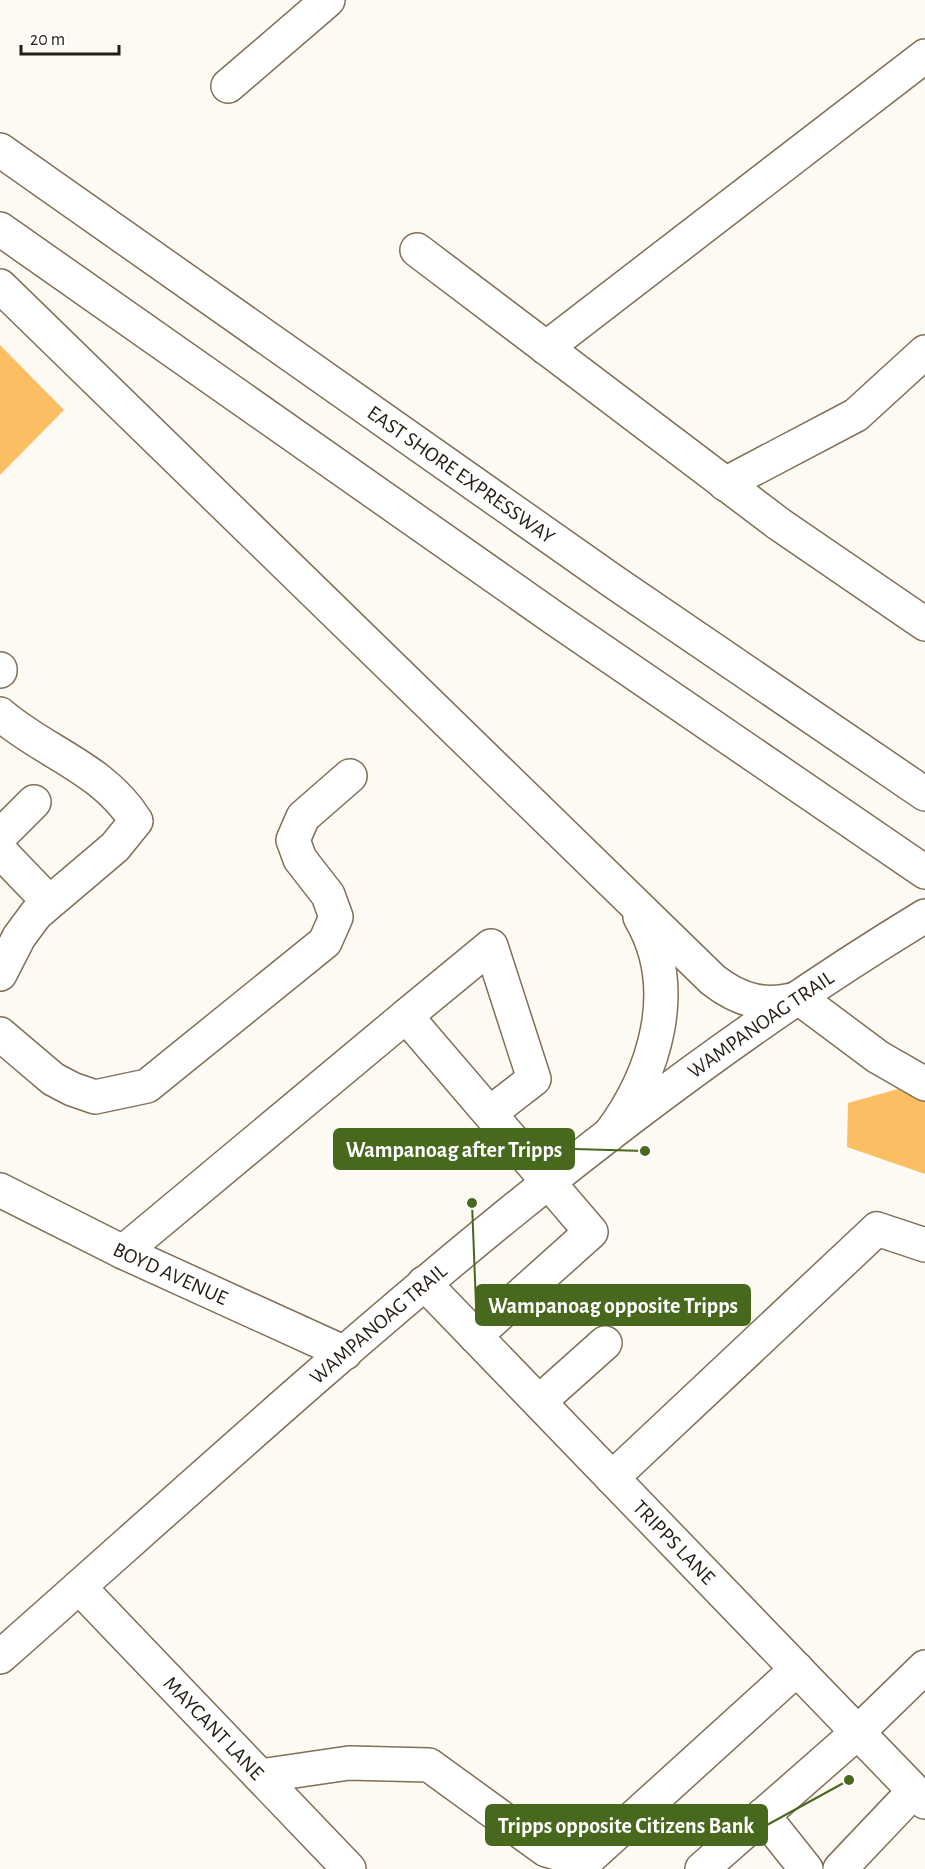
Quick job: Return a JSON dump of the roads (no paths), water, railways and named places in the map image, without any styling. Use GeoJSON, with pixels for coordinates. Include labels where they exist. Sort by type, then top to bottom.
{"type":"FeatureCollection","features":[{"type":"Feature","properties":{"kind":"main road"},"geometry":{"type":"LineString","coordinates":[[228,86],[328,0]]}},
{"type":"Feature","properties":{"kind":"main road"},"geometry":{"type":"LineString","coordinates":[[546,348],[925,56]]}},
{"type":"Feature","properties":{"kind":"main road","name":"EAST SHORE EXPRESSWAY"},"geometry":{"type":"LineString","coordinates":[[0,150],[614,582],[925,794]]}},
{"type":"Feature","properties":{"kind":"main road"},"geometry":{"type":"LineString","coordinates":[[0,230],[544,612],[925,872]]}},
{"type":"Feature","properties":{"kind":"main road"},"geometry":{"type":"LineString","coordinates":[[417,250],[779,524],[925,624]]}},
{"type":"Feature","properties":{"kind":"main road"},"geometry":{"type":"LineString","coordinates":[[0,286],[713,980],[732,993],[753,1002],[765,1003],[799,998],[878,1057],[925,1084]]}},
{"type":"Feature","properties":{"kind":"main road"},"geometry":{"type":"LineString","coordinates":[[725,484],[856,415],[925,351]]}},
{"type":"Feature","properties":{"kind":"main road"},"geometry":{"type":"LineString","coordinates":[[0,714],[18,730],[84,768],[123,800],[136,821],[115,847],[36,914],[19,937],[0,974]]}},
{"type":"Feature","properties":{"kind":"main road"},"geometry":{"type":"LineString","coordinates":[[0,1034],[53,1079],[72,1089],[95,1097],[147,1086],[325,942],[336,917],[328,895],[300,859],[293,840],[303,818],[350,776]]}},
{"type":"Feature","properties":{"kind":"main road"},"geometry":{"type":"LineString","coordinates":[[0,837],[34,802]]}},
{"type":"Feature","properties":{"kind":"main road"},"geometry":{"type":"LineString","coordinates":[[0,851],[49,902]]}},
{"type":"Feature","properties":{"kind":"main road"},"geometry":{"type":"LineString","coordinates":[[609,1135],[633,1101],[646,1071],[656,1041],[661,990],[658,962],[650,934],[636,909],[618,886]]}},
{"type":"Feature","properties":{"kind":"main road","name":"WAMPANOAG TRAIL"},"geometry":{"type":"LineString","coordinates":[[0,1657],[424,1283],[548,1181],[733,1042],[925,916]]}},
{"type":"Feature","properties":{"kind":"main road"},"geometry":{"type":"LineString","coordinates":[[123,1252],[491,946],[534,1079],[490,1113]]}},
{"type":"Feature","properties":{"kind":"main road"},"geometry":{"type":"LineString","coordinates":[[406,1016],[591,1232],[475,1336]]}},
{"type":"Feature","properties":{"kind":"main road","name":"BOYD AVENUE"},"geometry":{"type":"LineString","coordinates":[[0,1190],[123,1252],[345,1353]]}},
{"type":"Feature","properties":{"kind":"main road"},"geometry":{"type":"LineString","coordinates":[[612,1478],[877,1229],[925,1245]]}},
{"type":"Feature","properties":{"kind":"main road","name":"TRIPPS LANE"},"geometry":{"type":"LineString","coordinates":[[424,1283],[920,1796]]}},
{"type":"Feature","properties":{"kind":"main road"},"geometry":{"type":"LineString","coordinates":[[539,1402],[605,1343]]}},
{"type":"Feature","properties":{"kind":"main road","name":"MAYCANT LANE"},"geometry":{"type":"LineString","coordinates":[[80,1587],[349,1869]]}},
{"type":"Feature","properties":{"kind":"main road"},"geometry":{"type":"LineString","coordinates":[[702,1869],[858,1732],[925,1667]]}},
{"type":"Feature","properties":{"kind":"main road"},"geometry":{"type":"LineString","coordinates":[[260,1776],[349,1764],[429,1765],[546,1850],[567,1856],[590,1857],[797,1669]]}},
{"type":"Feature","properties":{"kind":"main road"},"geometry":{"type":"LineString","coordinates":[[840,1869],[920,1796]]}},
{"type":"Feature","properties":{"kind":"main road"},"geometry":{"type":"LineString","coordinates":[[763,1815],[806,1869]]}},
{"type":"Feature","properties":{"kind":"place","name":"Wampanoag after Tripps"},"geometry":{"type":"Point","coordinates":[645,1151]}},
{"type":"Feature","properties":{"kind":"place","name":"Wampanoag opposite Tripps"},"geometry":{"type":"Point","coordinates":[472,1203]}},
{"type":"Feature","properties":{"kind":"place","name":"Tripps opposite Citizens Bank"},"geometry":{"type":"Point","coordinates":[849,1780]}}]}
